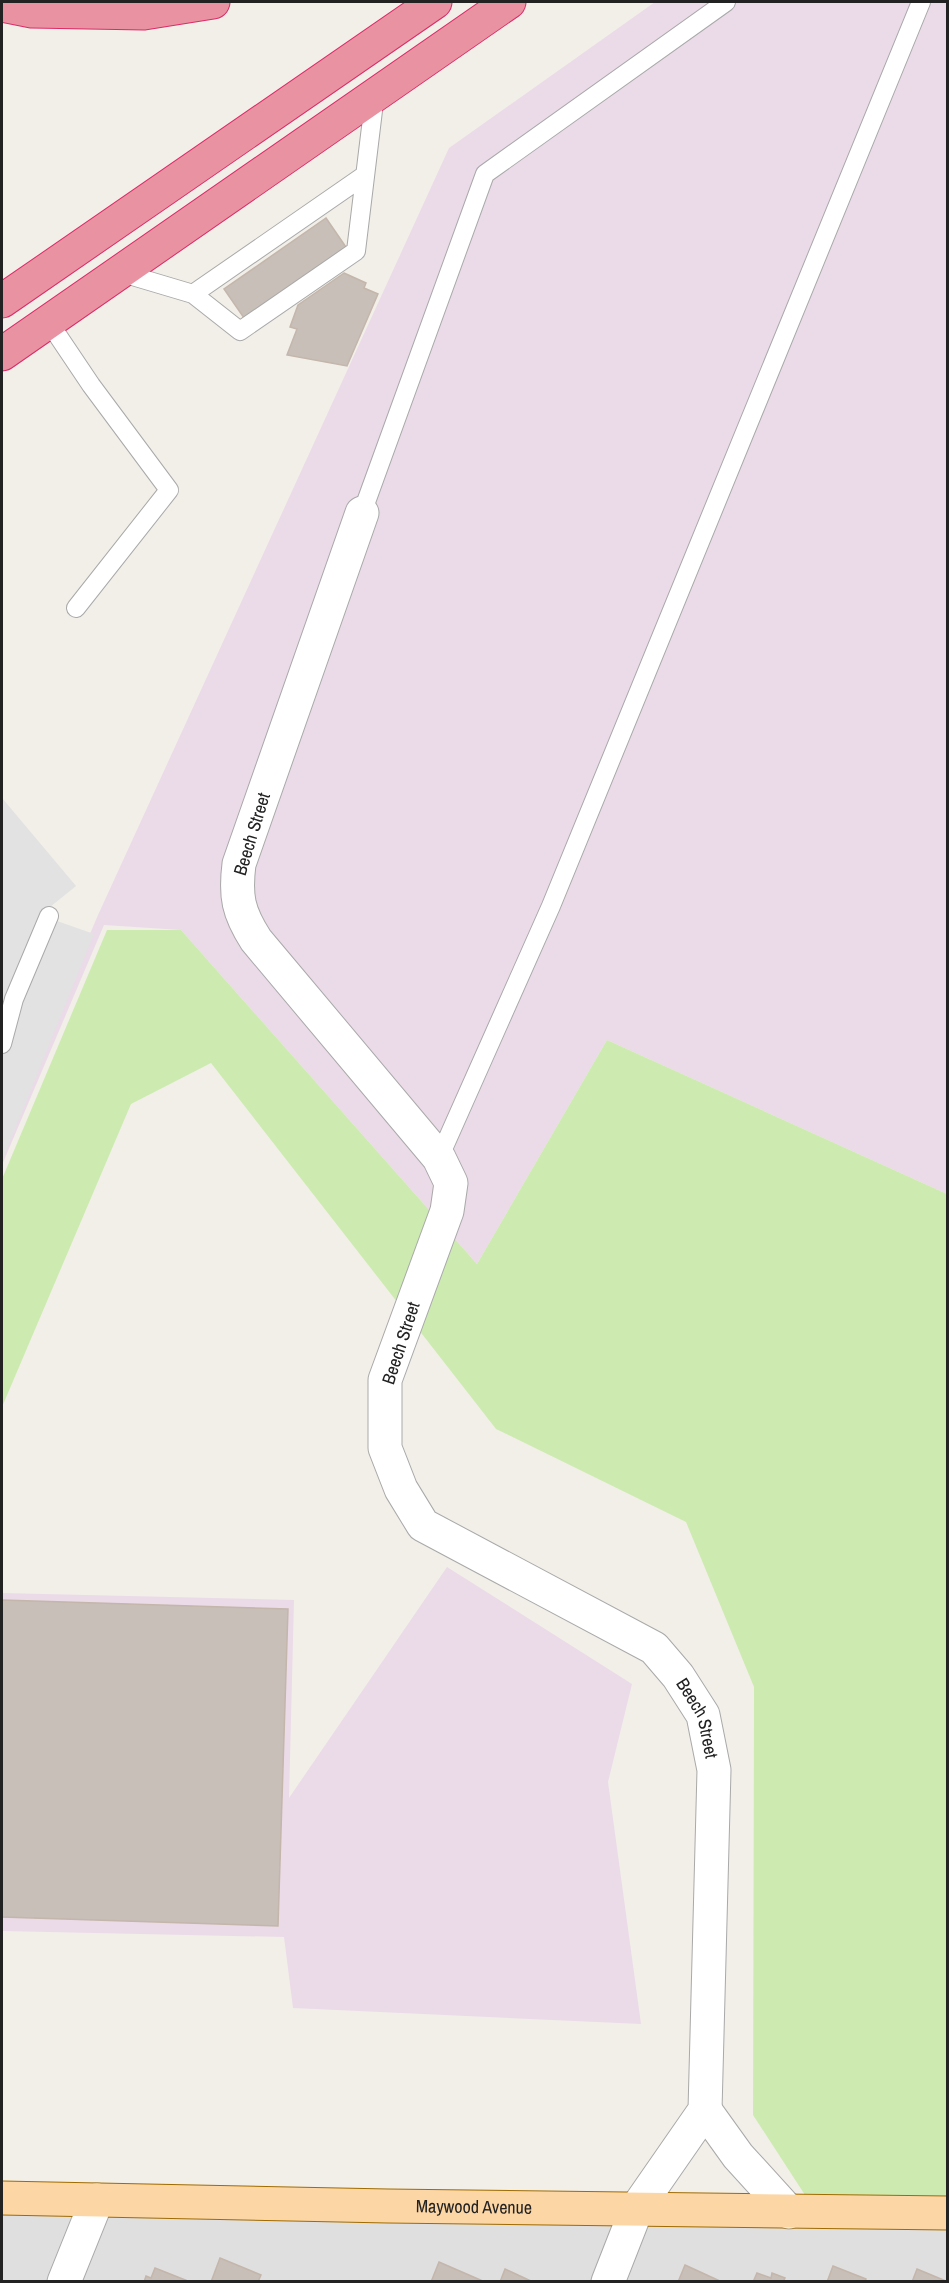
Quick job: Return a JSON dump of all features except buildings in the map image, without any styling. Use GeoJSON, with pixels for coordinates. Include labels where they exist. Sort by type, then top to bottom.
{"type":"FeatureCollection","features":[{"type":"Feature","properties":{"kind":"highway"},"geometry":{"type":"LineString","coordinates":[[2,5],[32,11],[144,12],[213,2]]}},
{"type":"Feature","properties":{"kind":"highway"},"geometry":{"type":"LineString","coordinates":[[2,301],[435,2]]}},
{"type":"Feature","properties":{"kind":"highway"},"geometry":{"type":"LineString","coordinates":[[2,354],[508,2]]}},
{"type":"Feature","properties":{"kind":"main road","name":"Maywood Avenue"},"geometry":{"type":"LineString","coordinates":[[2,2198],[789,2212],[948,2212]]}},
{"type":"Feature","properties":{"kind":"street","name":"Beech Street"},"geometry":{"type":"LineString","coordinates":[[362,513],[239,864],[236,892],[245,923],[255,940],[439,1158],[451,1183],[447,1210],[385,1380],[385,1448],[401,1489],[423,1525],[654,1648],[678,1676],[703,1715],[714,1770],[705,2110]]}},
{"type":"Feature","properties":{"kind":"street"},"geometry":{"type":"LineString","coordinates":[[608,2282],[637,2208],[705,2110],[738,2156],[789,2212]]}},
{"type":"Feature","properties":{"kind":"street"},"geometry":{"type":"LineString","coordinates":[[64,2282],[98,2200]]}},
{"type":"Feature","properties":{"kind":"lane"},"geometry":{"type":"LineString","coordinates":[[362,513],[485,174],[726,2]]}},
{"type":"Feature","properties":{"kind":"lane"},"geometry":{"type":"LineString","coordinates":[[439,1158],[551,906],[921,2]]}},
{"type":"Feature","properties":{"kind":"lane"},"geometry":{"type":"LineString","coordinates":[[119,272],[193,294],[240,331],[356,251],[375,94]]}},
{"type":"Feature","properties":{"kind":"lane"},"geometry":{"type":"LineString","coordinates":[[193,294],[365,176]]}},
{"type":"Feature","properties":{"kind":"lane"},"geometry":{"type":"LineString","coordinates":[[48,321],[90,385],[169,490],[76,608]]}},
{"type":"Feature","properties":{"kind":"lane"},"geometry":{"type":"LineString","coordinates":[[2,1044],[14,999],[49,916]]}},
{"type":"Feature","properties":{"kind":"shaded area"},"geometry":{"type":"Polygon","coordinates":[[[655,2],[947,2],[947,1194],[607,1040],[477,1264],[181,930],[104,925],[2,1165],[2,1141],[98,915],[449,148],[655,2]]]}},
{"type":"Feature","properties":{"kind":"shaded area"},"geometry":{"type":"Polygon","coordinates":[[[2,798],[76,886],[40,915],[94,934],[2,1161],[2,798]]]}},
{"type":"Feature","properties":{"kind":"shaded area"},"geometry":{"type":"Polygon","coordinates":[[[447,1567],[632,1684],[608,1782],[641,2024],[293,2008],[284,1937],[2,1931],[2,1593],[294,1600],[289,1798],[447,1567]]]}},
{"type":"Feature","properties":{"kind":"shaded area"},"geometry":{"type":"Polygon","coordinates":[[[2,2198],[947,2213],[947,2281],[2,2282],[2,2198]]]}},
{"type":"Feature","properties":{"kind":"green space"},"geometry":{"type":"Polygon","coordinates":[[[107,930],[181,930],[477,1264],[607,1040],[947,1194],[947,2213],[816,2212],[753,2115],[754,1687],[686,1522],[496,1429],[211,1063],[131,1104],[2,1407],[2,1179],[107,930]]]}}]}
